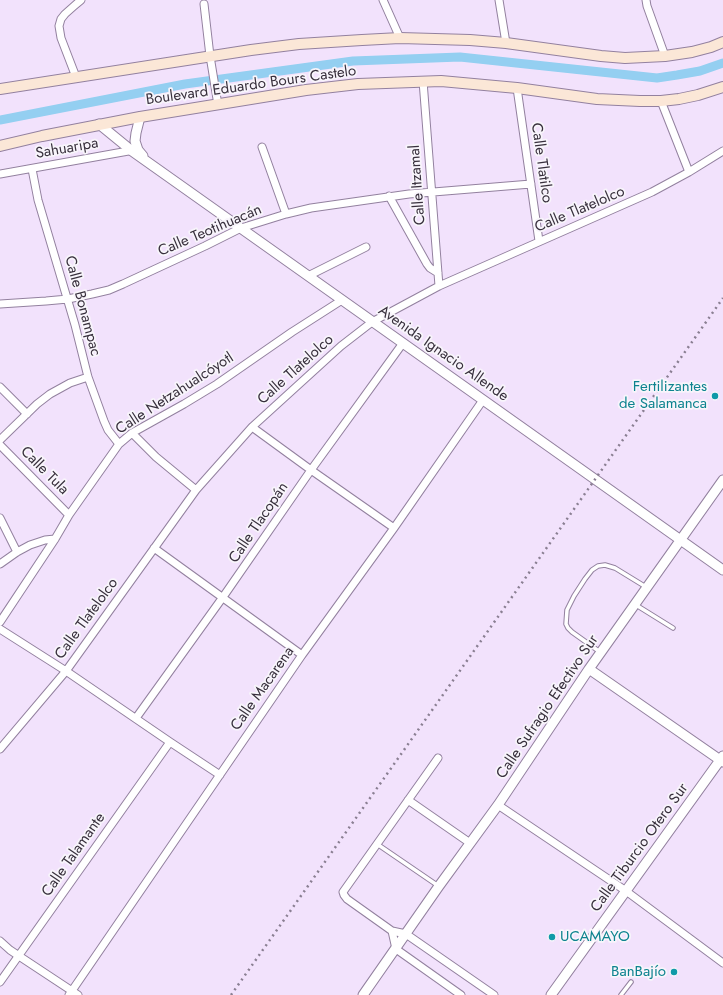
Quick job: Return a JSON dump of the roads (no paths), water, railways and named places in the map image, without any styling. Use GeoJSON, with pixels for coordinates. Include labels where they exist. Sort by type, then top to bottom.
{"type":"FeatureCollection","features":[{"type":"Feature","properties":{"kind":"main road","name":"Boulevard Eduardo Bours Castelo"},"geometry":{"type":"LineString","coordinates":[[0,89],[211,59],[251,50],[299,44],[400,38],[450,39],[506,43],[625,58],[665,56],[692,52],[723,42]]}},
{"type":"Feature","properties":{"kind":"main road","name":"Boulevard Eduardo Bours Castelo"},"geometry":{"type":"LineString","coordinates":[[0,146],[217,100],[267,96],[358,84],[423,81],[462,82],[597,99],[640,102],[679,99],[723,87]]}},
{"type":"Feature","properties":{"kind":"street"},"geometry":{"type":"LineString","coordinates":[[76,77],[61,38],[59,26],[65,14],[81,0]]}},
{"type":"Feature","properties":{"kind":"street"},"geometry":{"type":"LineString","coordinates":[[383,0],[400,38]]}},
{"type":"Feature","properties":{"kind":"street"},"geometry":{"type":"LineString","coordinates":[[499,0],[506,43]]}},
{"type":"Feature","properties":{"kind":"street"},"geometry":{"type":"LineString","coordinates":[[646,0],[665,56]]}},
{"type":"Feature","properties":{"kind":"street"},"geometry":{"type":"LineString","coordinates":[[204,4],[217,100]]}},
{"type":"Feature","properties":{"kind":"street","name":"Calle Itzamal"},"geometry":{"type":"LineString","coordinates":[[423,81],[439,286]]}},
{"type":"Feature","properties":{"kind":"street","name":"Calle Tlatilco"},"geometry":{"type":"LineString","coordinates":[[516,88],[539,241]]}},
{"type":"Feature","properties":{"kind":"street"},"geometry":{"type":"LineString","coordinates":[[661,101],[689,172]]}},
{"type":"Feature","properties":{"kind":"street"},"geometry":{"type":"LineString","coordinates":[[135,150],[136,133],[140,117]]}},
{"type":"Feature","properties":{"kind":"street","name":"Avenida Ignacio Allende"},"geometry":{"type":"LineString","coordinates":[[99,124],[135,150],[146,161],[723,570]]}},
{"type":"Feature","properties":{"kind":"street"},"geometry":{"type":"LineString","coordinates":[[262,147],[286,214]]}},
{"type":"Feature","properties":{"kind":"street","name":"Sahuaripa"},"geometry":{"type":"LineString","coordinates":[[0,174],[135,150]]}},
{"type":"Feature","properties":{"kind":"street","name":"Calle Tlatelolco"},"geometry":{"type":"LineString","coordinates":[[0,748],[66,671],[196,490],[252,427],[341,346],[372,322],[439,286],[652,192],[723,151]]}},
{"type":"Feature","properties":{"kind":"street","name":"Calle Bonampac"},"geometry":{"type":"LineString","coordinates":[[32,169],[38,200],[68,299],[88,377],[108,430],[119,444]]}},
{"type":"Feature","properties":{"kind":"street","name":"Calle Teotihuacán"},"geometry":{"type":"LineString","coordinates":[[0,304],[46,302],[103,292],[241,228],[311,208],[389,196],[531,184]]}},
{"type":"Feature","properties":{"kind":"street"},"geometry":{"type":"LineString","coordinates":[[389,196],[427,264],[438,273]]}},
{"type":"Feature","properties":{"kind":"street"},"geometry":{"type":"LineString","coordinates":[[308,276],[366,247]]}},
{"type":"Feature","properties":{"kind":"street","name":"Calle Netzahualcóyotl"},"geometry":{"type":"LineString","coordinates":[[0,622],[55,539],[69,515],[119,444],[132,434],[217,384],[292,332],[342,300]]}},
{"type":"Feature","properties":{"kind":"street","name":"Calle Tlacopán"},"geometry":{"type":"LineString","coordinates":[[136,718],[223,597],[311,470],[403,343]]}},
{"type":"Feature","properties":{"kind":"street"},"geometry":{"type":"LineString","coordinates":[[0,440],[37,404],[50,394],[70,383],[88,377]]}},
{"type":"Feature","properties":{"kind":"street"},"geometry":{"type":"LineString","coordinates":[[0,387],[27,414]]}},
{"type":"Feature","properties":{"kind":"street","name":"Calle Macarena"},"geometry":{"type":"LineString","coordinates":[[73,994],[302,655],[394,528],[483,400]]}},
{"type":"Feature","properties":{"kind":"street"},"geometry":{"type":"LineString","coordinates":[[252,427],[394,528]]}},
{"type":"Feature","properties":{"kind":"street"},"geometry":{"type":"LineString","coordinates":[[132,434],[196,490]]}},
{"type":"Feature","properties":{"kind":"street","name":"Calle Tula"},"geometry":{"type":"LineString","coordinates":[[0,445],[69,515]]}},
{"type":"Feature","properties":{"kind":"street","name":"Calle Sufragio Efectivo Sur"},"geometry":{"type":"LineString","coordinates":[[363,995],[498,805],[589,669],[723,480]]}},
{"type":"Feature","properties":{"kind":"street"},"geometry":{"type":"LineString","coordinates":[[0,518],[17,552]]}},
{"type":"Feature","properties":{"kind":"street"},"geometry":{"type":"LineString","coordinates":[[0,564],[17,552],[40,541],[55,539]]}},
{"type":"Feature","properties":{"kind":"street"},"geometry":{"type":"LineString","coordinates":[[154,548],[302,655]]}},
{"type":"Feature","properties":{"kind":"street"},"geometry":{"type":"LineString","coordinates":[[0,629],[66,671],[220,775]]}},
{"type":"Feature","properties":{"kind":"street"},"geometry":{"type":"LineString","coordinates":[[589,669],[722,759]]}},
{"type":"Feature","properties":{"kind":"street","name":"Calle Talamante"},"geometry":{"type":"LineString","coordinates":[[0,982],[170,742]]}},
{"type":"Feature","properties":{"kind":"street"},"geometry":{"type":"LineString","coordinates":[[438,758],[343,892],[347,899],[392,931],[406,934],[494,995]]}},
{"type":"Feature","properties":{"kind":"street","name":"Calle Tiburcio Otero Sur"},"geometry":{"type":"LineString","coordinates":[[551,995],[722,759]]}},
{"type":"Feature","properties":{"kind":"street"},"geometry":{"type":"LineString","coordinates":[[408,800],[470,843]]}},
{"type":"Feature","properties":{"kind":"street"},"geometry":{"type":"LineString","coordinates":[[498,805],[626,891],[723,963]]}},
{"type":"Feature","properties":{"kind":"street"},"geometry":{"type":"LineString","coordinates":[[392,931],[396,949],[461,995]]}},
{"type":"Feature","properties":{"kind":"street"},"geometry":{"type":"LineString","coordinates":[[0,941],[10,950],[73,994]]}},
{"type":"Feature","properties":{"kind":"lane"},"geometry":{"type":"LineString","coordinates":[[601,652],[572,632],[566,624],[567,610],[585,578],[598,566],[605,565],[615,568],[647,588]]}},
{"type":"Feature","properties":{"kind":"lane"},"geometry":{"type":"LineString","coordinates":[[635,604],[673,628]]}},
{"type":"Feature","properties":{"kind":"lane"},"geometry":{"type":"LineString","coordinates":[[377,844],[439,886]]}},
{"type":"Feature","properties":{"kind":"lane"},"geometry":{"type":"LineString","coordinates":[[622,995],[631,982]]}},
{"type":"Feature","properties":{"kind":"waterway"},"geometry":{"type":"LineString","coordinates":[[0,120],[185,84],[353,61],[460,57],[657,78],[700,71],[723,63]]}},
{"type":"Feature","properties":{"kind":"railway"},"geometry":{"type":"LineString","coordinates":[[231,995],[723,298]]}},
{"type":"Feature","properties":{"kind":"place","name":"Fertilizantes de Salamanca"},"geometry":{"type":"Point","coordinates":[715,396]}},
{"type":"Feature","properties":{"kind":"place","name":"UCAMAYO"},"geometry":{"type":"Point","coordinates":[552,937]}},
{"type":"Feature","properties":{"kind":"place","name":"BanBajío"},"geometry":{"type":"Point","coordinates":[674,972]}}]}
